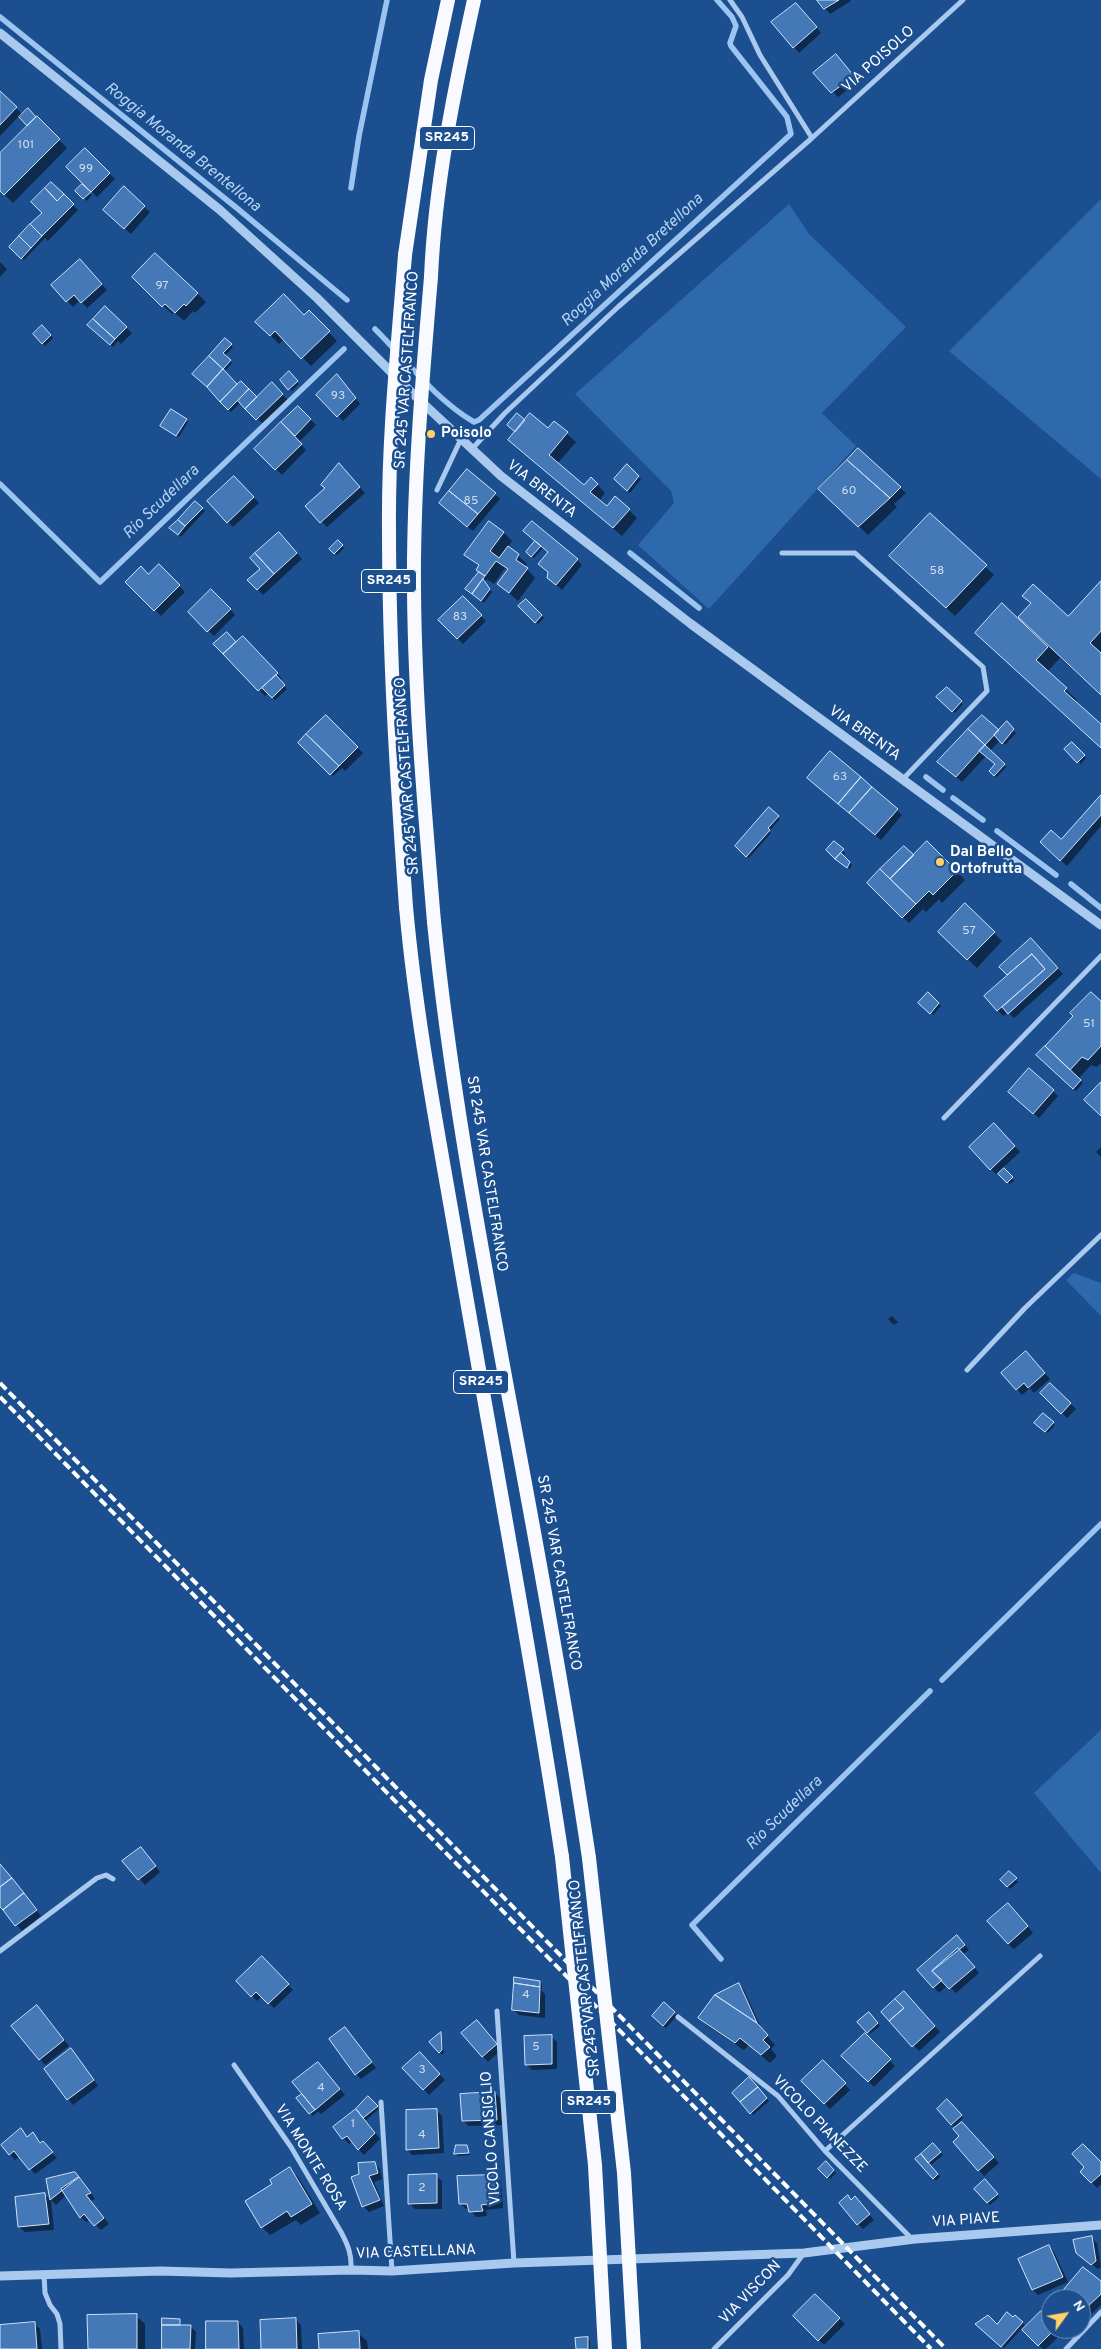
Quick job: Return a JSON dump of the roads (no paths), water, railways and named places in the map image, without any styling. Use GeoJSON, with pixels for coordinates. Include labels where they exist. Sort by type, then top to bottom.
{"type":"FeatureCollection","features":[{"type":"Feature","properties":{"kind":"highway","name":"SR 245 VAR CASTELFRANCO"},"geometry":{"type":"LineString","coordinates":[[448,0],[430,89],[405,255],[388,528],[391,670],[406,907],[411,963],[421,1035],[474,1344],[526,1628],[562,1857],[595,2165],[605,2349]]}},
{"type":"Feature","properties":{"kind":"highway","name":"SR 245 VAR CASTELFRANCO"},"geometry":{"type":"LineString","coordinates":[[474,0],[450,118],[435,213],[418,440],[414,561],[422,763],[434,922],[448,1041],[479,1233],[553,1635],[589,1858],[624,2173],[634,2349]]}},
{"type":"Feature","properties":{"kind":"street"},"geometry":{"type":"LineString","coordinates":[[730,0],[742,18],[760,55],[812,138]]}},
{"type":"Feature","properties":{"kind":"street","name":"VIA POISOLO"},"geometry":{"type":"LineString","coordinates":[[472,449],[505,414],[618,307],[812,138],[963,0]]}},
{"type":"Feature","properties":{"kind":"street","name":"VIA BRENTA"},"geometry":{"type":"LineString","coordinates":[[0,33],[220,210],[317,298],[508,482],[691,624],[1101,925]]}},
{"type":"Feature","properties":{"kind":"street"},"geometry":{"type":"LineString","coordinates":[[436,490],[461,438]]}},
{"type":"Feature","properties":{"kind":"street"},"geometry":{"type":"LineString","coordinates":[[782,553],[855,553],[983,667],[987,690],[903,779]]}},
{"type":"Feature","properties":{"kind":"street"},"geometry":{"type":"LineString","coordinates":[[944,1118],[1101,956]]}},
{"type":"Feature","properties":{"kind":"street"},"geometry":{"type":"LineString","coordinates":[[967,1370],[1025,1308],[1101,1235]]}},
{"type":"Feature","properties":{"kind":"street"},"geometry":{"type":"LineString","coordinates":[[0,1951],[97,1878],[106,1875],[113,1879]]}},
{"type":"Feature","properties":{"kind":"street"},"geometry":{"type":"LineString","coordinates":[[826,2150],[1040,1956]]}},
{"type":"Feature","properties":{"kind":"street","name":"VICOLO CANSIGLIO"},"geometry":{"type":"LineString","coordinates":[[497,2011],[514,2263]]}},
{"type":"Feature","properties":{"kind":"street","name":"VICOLO PIANEZZE"},"geometry":{"type":"LineString","coordinates":[[678,2017],[778,2096],[826,2150],[912,2239]]}},
{"type":"Feature","properties":{"kind":"street","name":"VIA MONTE ROSA"},"geometry":{"type":"LineString","coordinates":[[234,2065],[291,2147],[349,2246],[352,2258],[351,2270]]}},
{"type":"Feature","properties":{"kind":"street"},"geometry":{"type":"LineString","coordinates":[[381,2102],[392,2271]]}},
{"type":"Feature","properties":{"kind":"street","name":"VIA PIAVE"},"geometry":{"type":"LineString","coordinates":[[834,2250],[912,2239],[1101,2225]]}},
{"type":"Feature","properties":{"kind":"street","name":"VIA CASTELLANA"},"geometry":{"type":"LineString","coordinates":[[0,2276],[160,2271],[231,2273],[351,2270],[392,2271],[514,2263],[804,2253],[834,2250]]}},
{"type":"Feature","properties":{"kind":"street","name":"VIA VISCON"},"geometry":{"type":"LineString","coordinates":[[714,2349],[788,2275],[804,2253]]}},
{"type":"Feature","properties":{"kind":"street"},"geometry":{"type":"LineString","coordinates":[[44,2274],[45,2293],[50,2305],[57,2314],[60,2324],[61,2349]]}},
{"type":"Feature","properties":{"kind":"street"},"geometry":{"type":"LineString","coordinates":[[1066,2349],[1101,2312]]}},
{"type":"Feature","properties":{"kind":"waterway"},"geometry":{"type":"LineString","coordinates":[[351,188],[359,136],[387,0]]}},
{"type":"Feature","properties":{"kind":"waterway","name":"Roggia Moranda Bretellona"},"geometry":{"type":"LineString","coordinates":[[375,329],[447,403],[474,422],[479,420],[791,134],[787,117],[731,46],[730,43],[736,26],[732,17],[717,0]]}},
{"type":"Feature","properties":{"kind":"waterway","name":"Roggia Moranda Brentellona"},"geometry":{"type":"LineString","coordinates":[[0,17],[238,209],[347,300]]}},
{"type":"Feature","properties":{"kind":"waterway","name":"Rio Scudellara"},"geometry":{"type":"LineString","coordinates":[[0,484],[100,582],[344,349]]}},
{"type":"Feature","properties":{"kind":"waterway"},"geometry":{"type":"LineString","coordinates":[[630,553],[699,608]]}},
{"type":"Feature","properties":{"kind":"waterway"},"geometry":{"type":"LineString","coordinates":[[926,777],[943,790]]}},
{"type":"Feature","properties":{"kind":"waterway"},"geometry":{"type":"LineString","coordinates":[[953,798],[983,820]]}},
{"type":"Feature","properties":{"kind":"waterway"},"geometry":{"type":"LineString","coordinates":[[997,831],[1056,875]]}},
{"type":"Feature","properties":{"kind":"waterway"},"geometry":{"type":"LineString","coordinates":[[1071,884],[1101,908]]}},
{"type":"Feature","properties":{"kind":"waterway","name":"Rio Scudellara"},"geometry":{"type":"LineString","coordinates":[[942,1680],[1101,1524]]}},
{"type":"Feature","properties":{"kind":"waterway","name":"Rio Scudellara"},"geometry":{"type":"LineString","coordinates":[[721,1959],[692,1925],[930,1691]]}},
{"type":"Feature","properties":{"kind":"railway"},"geometry":{"type":"LineString","coordinates":[[0,1383],[946,2349]]}},
{"type":"Feature","properties":{"kind":"railway"},"geometry":{"type":"LineString","coordinates":[[0,1397],[931,2349]]}},
{"type":"Feature","properties":{"kind":"place","name":"Poisolo"},"geometry":{"type":"Point","coordinates":[431,434]}},
{"type":"Feature","properties":{"kind":"place","name":"Dal Bello Ortofrutta"},"geometry":{"type":"Point","coordinates":[940,862]}}]}
